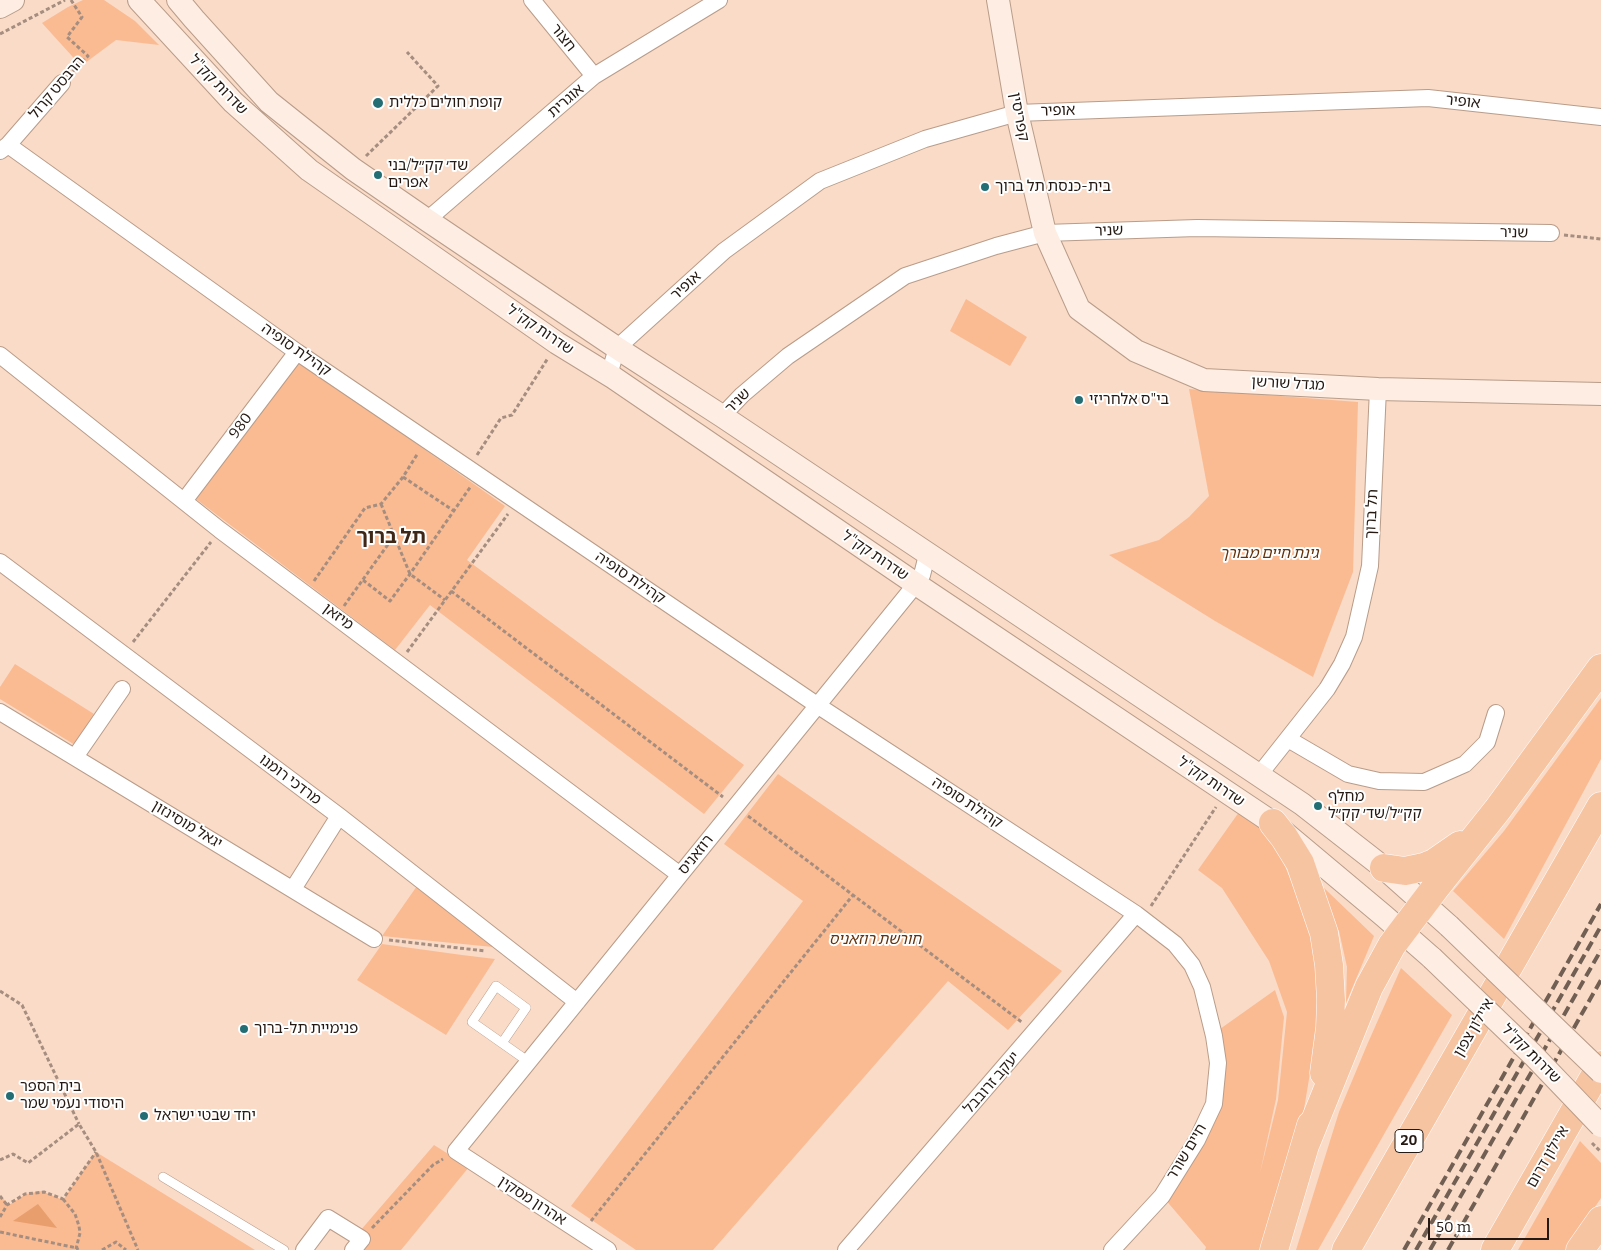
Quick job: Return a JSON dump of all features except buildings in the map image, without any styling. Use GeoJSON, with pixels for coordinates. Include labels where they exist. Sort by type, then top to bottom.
{"type":"FeatureCollection","features":[{"type":"Feature","properties":{"kind":"highway"},"geometry":{"type":"LineString","coordinates":[[1306,1143],[1369,987],[1392,946],[1424,902],[1480,832],[1601,668]]}},
{"type":"Feature","properties":{"kind":"highway","name":"איילון צפון"},"geometry":{"type":"LineString","coordinates":[[1346,1250],[1601,806]]}},
{"type":"Feature","properties":{"kind":"highway"},"geometry":{"type":"LineString","coordinates":[[1272,823],[1291,848],[1306,879],[1324,933],[1329,965],[1331,1000],[1330,1028],[1324,1076],[1274,1250]]}},
{"type":"Feature","properties":{"kind":"highway"},"geometry":{"type":"LineString","coordinates":[[1384,868],[1405,871],[1424,867],[1434,863],[1480,832]]}},
{"type":"Feature","properties":{"kind":"highway","name":"איילון דרום"},"geometry":{"type":"LineString","coordinates":[[1496,1250],[1601,1065]]}},
{"type":"Feature","properties":{"kind":"highway"},"geometry":{"type":"LineString","coordinates":[[1580,1250],[1601,1220]]}},
{"type":"Feature","properties":{"kind":"highway"},"geometry":{"type":"LineString","coordinates":[[1597,1250],[1601,1246]]}},
{"type":"Feature","properties":{"kind":"main road"},"geometry":{"type":"LineString","coordinates":[[0,7],[13,0]]}},
{"type":"Feature","properties":{"kind":"main road","name":"שדרות קק\"ל"},"geometry":{"type":"LineString","coordinates":[[139,0],[233,102],[309,170],[557,343],[614,378],[1272,823],[1432,958],[1533,1055],[1601,1126]]}},
{"type":"Feature","properties":{"kind":"main road","name":"שדרות קק\"ל"},"geometry":{"type":"LineString","coordinates":[[178,0],[190,10],[269,102],[353,169],[617,348],[722,416],[927,555],[1302,804],[1424,902],[1601,1072]]}},
{"type":"Feature","properties":{"kind":"main road","name":"קפריסין"},"geometry":{"type":"LineString","coordinates":[[998,0],[1017,113],[1045,233]]}},
{"type":"Feature","properties":{"kind":"main road","name":"מגדל שורשן"},"geometry":{"type":"LineString","coordinates":[[1045,233],[1079,309],[1136,351],[1204,380],[1378,389],[1601,394]]}},
{"type":"Feature","properties":{"kind":"street","name":"חצור"},"geometry":{"type":"LineString","coordinates":[[532,0],[594,76]]}},
{"type":"Feature","properties":{"kind":"street","name":"אוגרית"},"geometry":{"type":"LineString","coordinates":[[426,220],[594,76],[719,0]]}},
{"type":"Feature","properties":{"kind":"street","name":"הרבסט קרול"},"geometry":{"type":"LineString","coordinates":[[4,148],[62,83]]}},
{"type":"Feature","properties":{"kind":"street","name":"אופיר"},"geometry":{"type":"LineString","coordinates":[[617,348],[724,251],[820,182],[925,139],[1017,113],[1428,98],[1601,117]]}},
{"type":"Feature","properties":{"kind":"street","name":"קהילת סופיה"},"geometry":{"type":"LineString","coordinates":[[4,148],[517,502],[817,705],[1139,917],[1175,944],[1192,965],[1202,987],[1214,1036]]}},
{"type":"Feature","properties":{"kind":"street","name":"שניר"},"geometry":{"type":"LineString","coordinates":[[722,416],[742,394],[788,356],[905,276],[996,246],[1045,233],[1197,228],[1551,233]]}},
{"type":"Feature","properties":{"kind":"street"},"geometry":{"type":"LineString","coordinates":[[614,378],[611,368],[617,348]]}},
{"type":"Feature","properties":{"kind":"street","name":"980"},"geometry":{"type":"LineString","coordinates":[[184,501],[297,352]]}},
{"type":"Feature","properties":{"kind":"street","name":"מיזאן"},"geometry":{"type":"LineString","coordinates":[[0,355],[220,530],[399,662],[680,875]]}},
{"type":"Feature","properties":{"kind":"street","name":"תל ברוך"},"geometry":{"type":"LineString","coordinates":[[1259,775],[1327,689],[1342,664],[1354,637],[1370,566],[1378,389]]}},
{"type":"Feature","properties":{"kind":"street","name":"רוזאניס"},"geometry":{"type":"LineString","coordinates":[[456,1151],[916,584],[922,575],[927,555]]}},
{"type":"Feature","properties":{"kind":"street","name":"מרדכי רומנו"},"geometry":{"type":"LineString","coordinates":[[0,562],[339,816],[577,1002]]}},
{"type":"Feature","properties":{"kind":"street"},"geometry":{"type":"LineString","coordinates":[[75,757],[122,689]]}},
{"type":"Feature","properties":{"kind":"street","name":"יגאל מוסינזון"},"geometry":{"type":"LineString","coordinates":[[0,712],[374,939]]}},
{"type":"Feature","properties":{"kind":"street"},"geometry":{"type":"LineString","coordinates":[[1288,739],[1348,774],[1379,781],[1424,782],[1465,764],[1487,742],[1496,714]]}},
{"type":"Feature","properties":{"kind":"street"},"geometry":{"type":"LineString","coordinates":[[292,889],[339,816]]}},
{"type":"Feature","properties":{"kind":"street","name":"יעקב זרובבל"},"geometry":{"type":"LineString","coordinates":[[846,1250],[1139,917]]}},
{"type":"Feature","properties":{"kind":"street","name":"חיים שורר"},"geometry":{"type":"LineString","coordinates":[[1112,1250],[1162,1196],[1202,1131],[1214,1104],[1218,1063],[1214,1036]]}},
{"type":"Feature","properties":{"kind":"street","name":"אהרון מסקין"},"geometry":{"type":"LineString","coordinates":[[456,1151],[608,1250]]}},
{"type":"Feature","properties":{"kind":"street"},"geometry":{"type":"LineString","coordinates":[[304,1250],[328,1218],[357,1245]]}},
{"type":"Feature","properties":{"kind":"lane"},"geometry":{"type":"LineString","coordinates":[[502,1043],[526,1008],[496,986],[472,1022],[529,1062]]}},
{"type":"Feature","properties":{"kind":"lane"},"geometry":{"type":"LineString","coordinates":[[163,1177],[284,1250]]}},
{"type":"Feature","properties":{"kind":"path"},"geometry":{"type":"LineString","coordinates":[[0,34],[65,0]]}},
{"type":"Feature","properties":{"kind":"path","name":"הרבסט קרול"},"geometry":{"type":"LineString","coordinates":[[62,83],[88,56],[67,37],[82,17],[71,0]]}},
{"type":"Feature","properties":{"kind":"path"},"geometry":{"type":"LineString","coordinates":[[353,169],[438,86],[407,52]]}},
{"type":"Feature","properties":{"kind":"path"},"geometry":{"type":"LineString","coordinates":[[1551,233],[1601,240]]}},
{"type":"Feature","properties":{"kind":"path"},"geometry":{"type":"LineString","coordinates":[[363,580],[390,601],[454,511],[500,418],[512,415],[557,343]]}},
{"type":"Feature","properties":{"kind":"path"},"geometry":{"type":"LineString","coordinates":[[306,593],[365,508],[381,504],[403,477],[427,440]]}},
{"type":"Feature","properties":{"kind":"path"},"geometry":{"type":"LineString","coordinates":[[403,477],[454,511]]}},
{"type":"Feature","properties":{"kind":"path"},"geometry":{"type":"LineString","coordinates":[[399,662],[517,502]]}},
{"type":"Feature","properties":{"kind":"path"},"geometry":{"type":"LineString","coordinates":[[381,504],[410,574],[445,600]]}},
{"type":"Feature","properties":{"kind":"path"},"geometry":{"type":"LineString","coordinates":[[123,654],[220,530]]}},
{"type":"Feature","properties":{"kind":"path"},"geometry":{"type":"LineString","coordinates":[[336,616],[395,535]]}},
{"type":"Feature","properties":{"kind":"path"},"geometry":{"type":"LineString","coordinates":[[1139,917],[1226,792]]}},
{"type":"Feature","properties":{"kind":"path"},"geometry":{"type":"LineString","coordinates":[[582,1233],[853,895]]}},
{"type":"Feature","properties":{"kind":"path"},"geometry":{"type":"LineString","coordinates":[[374,939],[516,954]]}},
{"type":"Feature","properties":{"kind":"path"},"geometry":{"type":"LineString","coordinates":[[0,991],[22,1005],[79,1124],[96,1152],[138,1250]]}},
{"type":"Feature","properties":{"kind":"path"},"geometry":{"type":"LineString","coordinates":[[0,1160],[13,1154],[28,1163],[79,1124]]}},
{"type":"Feature","properties":{"kind":"path"},"geometry":{"type":"LineString","coordinates":[[357,1245],[433,1165],[456,1151]]}},
{"type":"Feature","properties":{"kind":"path"},"geometry":{"type":"LineString","coordinates":[[63,1199],[96,1152]]}},
{"type":"Feature","properties":{"kind":"path"},"geometry":{"type":"LineString","coordinates":[[0,1217],[8,1205],[25,1194],[44,1192],[63,1199],[75,1214],[80,1233],[77,1249],[0,1232]]}},
{"type":"Feature","properties":{"kind":"path"},"geometry":{"type":"LineString","coordinates":[[0,1196],[8,1205]]}},
{"type":"Feature","properties":{"kind":"path"},"geometry":{"type":"LineString","coordinates":[[102,1250],[116,1242],[126,1250]]}},
{"type":"Feature","properties":{"kind":"green space"},"geometry":{"type":"Polygon","coordinates":[[[83,0],[104,0],[135,21],[159,45],[116,40],[81,66],[42,23],[83,0]]]}},
{"type":"Feature","properties":{"kind":"green space"},"geometry":{"type":"Polygon","coordinates":[[[966,299],[1027,337],[1010,366],[950,331],[966,299]]]}},
{"type":"Feature","properties":{"kind":"green space"},"geometry":{"type":"Polygon","coordinates":[[[299,361],[505,506],[467,560],[744,765],[704,814],[430,605],[395,650],[196,499],[299,361]]]}},
{"type":"Feature","properties":{"kind":"green space","name":"גינת חיים מבורך"},"geometry":{"type":"Polygon","coordinates":[[[1189,389],[1358,402],[1353,572],[1313,677],[1215,621],[1109,555],[1159,540],[1189,517],[1209,496],[1189,389]]]}},
{"type":"Feature","properties":{"kind":"green space"},"geometry":{"type":"Polygon","coordinates":[[[15,664],[94,714],[75,745],[0,699],[0,687],[15,664]]]}},
{"type":"Feature","properties":{"kind":"green space"},"geometry":{"type":"Polygon","coordinates":[[[1601,698],[1601,759],[1504,939],[1453,891],[1504,831],[1601,698]]]}},
{"type":"Feature","properties":{"kind":"green space","name":"חורשת רוזאניס"},"geometry":{"type":"Polygon","coordinates":[[[778,774],[1062,971],[1008,1030],[948,981],[713,1250],[636,1250],[571,1206],[803,901],[724,844],[778,774]]]}},
{"type":"Feature","properties":{"kind":"green space"},"geometry":{"type":"Polygon","coordinates":[[[1244,805],[1268,826],[1309,923],[1322,1001],[1302,1121],[1290,1167],[1260,1250],[1205,1250],[1206,1247],[1164,1198],[1205,1133],[1220,1029],[1275,990],[1284,1017],[1276,1099],[1260,1173],[1278,1100],[1287,1012],[1269,961],[1222,888],[1198,870],[1244,805]]]}},
{"type":"Feature","properties":{"kind":"green space"},"geometry":{"type":"Polygon","coordinates":[[[417,886],[493,947],[382,936],[417,886]]]}},
{"type":"Feature","properties":{"kind":"green space"},"geometry":{"type":"Polygon","coordinates":[[[1324,888],[1374,936],[1346,1003],[1347,967],[1339,931],[1320,898],[1324,888]]]}},
{"type":"Feature","properties":{"kind":"green space"},"geometry":{"type":"Polygon","coordinates":[[[382,944],[495,959],[446,1035],[357,980],[382,944]]]}},
{"type":"Feature","properties":{"kind":"green space"},"geometry":{"type":"Polygon","coordinates":[[[1401,968],[1452,1015],[1318,1250],[1296,1250],[1339,1112],[1401,968]]]}},
{"type":"Feature","properties":{"kind":"green space"},"geometry":{"type":"Polygon","coordinates":[[[1580,1141],[1601,1163],[1601,1198],[1566,1250],[1518,1250],[1580,1141]]]}},
{"type":"Feature","properties":{"kind":"green space"},"geometry":{"type":"Polygon","coordinates":[[[434,1145],[469,1167],[401,1250],[360,1250],[360,1231],[434,1145]]]}},
{"type":"Feature","properties":{"kind":"green space"},"geometry":{"type":"Polygon","coordinates":[[[96,1152],[255,1250],[0,1250],[0,1195],[9,1205],[26,1194],[42,1191],[63,1200],[96,1152]]]}},
{"type":"Feature","properties":{"kind":"shaded area"},"geometry":{"type":"Polygon","coordinates":[[[38,1204],[57,1228],[13,1221],[38,1204]]]}},
{"type":"Feature","properties":{"kind":"railway"},"geometry":{"type":"LineString","coordinates":[[1404,1250],[1601,904]]}},
{"type":"Feature","properties":{"kind":"railway"},"geometry":{"type":"LineString","coordinates":[[1416,1250],[1601,926]]}},
{"type":"Feature","properties":{"kind":"railway"},"geometry":{"type":"LineString","coordinates":[[1430,1250],[1601,950]]}},
{"type":"Feature","properties":{"kind":"railway"},"geometry":{"type":"LineString","coordinates":[[1448,1250],[1601,980]]}},
{"type":"Feature","properties":{"kind":"place","name":"קופת חולים כללית"},"geometry":{"type":"Point","coordinates":[378,103]}},
{"type":"Feature","properties":{"kind":"place","name":"שד׳ קק״ל/בני אפרים"},"geometry":{"type":"Point","coordinates":[378,175]}},
{"type":"Feature","properties":{"kind":"place","name":"בית-כנסת תל ברוך"},"geometry":{"type":"Point","coordinates":[985,187]}},
{"type":"Feature","properties":{"kind":"place","name":"בי\"ס אלחריזי"},"geometry":{"type":"Point","coordinates":[1079,400]}},
{"type":"Feature","properties":{"kind":"place","name":"מחלף קק״ל/שד׳ קק״ל"},"geometry":{"type":"Point","coordinates":[1318,806]}},
{"type":"Feature","properties":{"kind":"place","name":"פנימיית תל-ברוך"},"geometry":{"type":"Point","coordinates":[244,1029]}},
{"type":"Feature","properties":{"kind":"place","name":"בית הספר היסודי נעמי שמר"},"geometry":{"type":"Point","coordinates":[10,1096]}},
{"type":"Feature","properties":{"kind":"place","name":"יחד שבטי ישראל"},"geometry":{"type":"Point","coordinates":[144,1116]}},
{"type":"Feature","properties":{"kind":"district","name":"תל ברוך"},"geometry":{"type":"Point","coordinates":[391,537]}}]}
